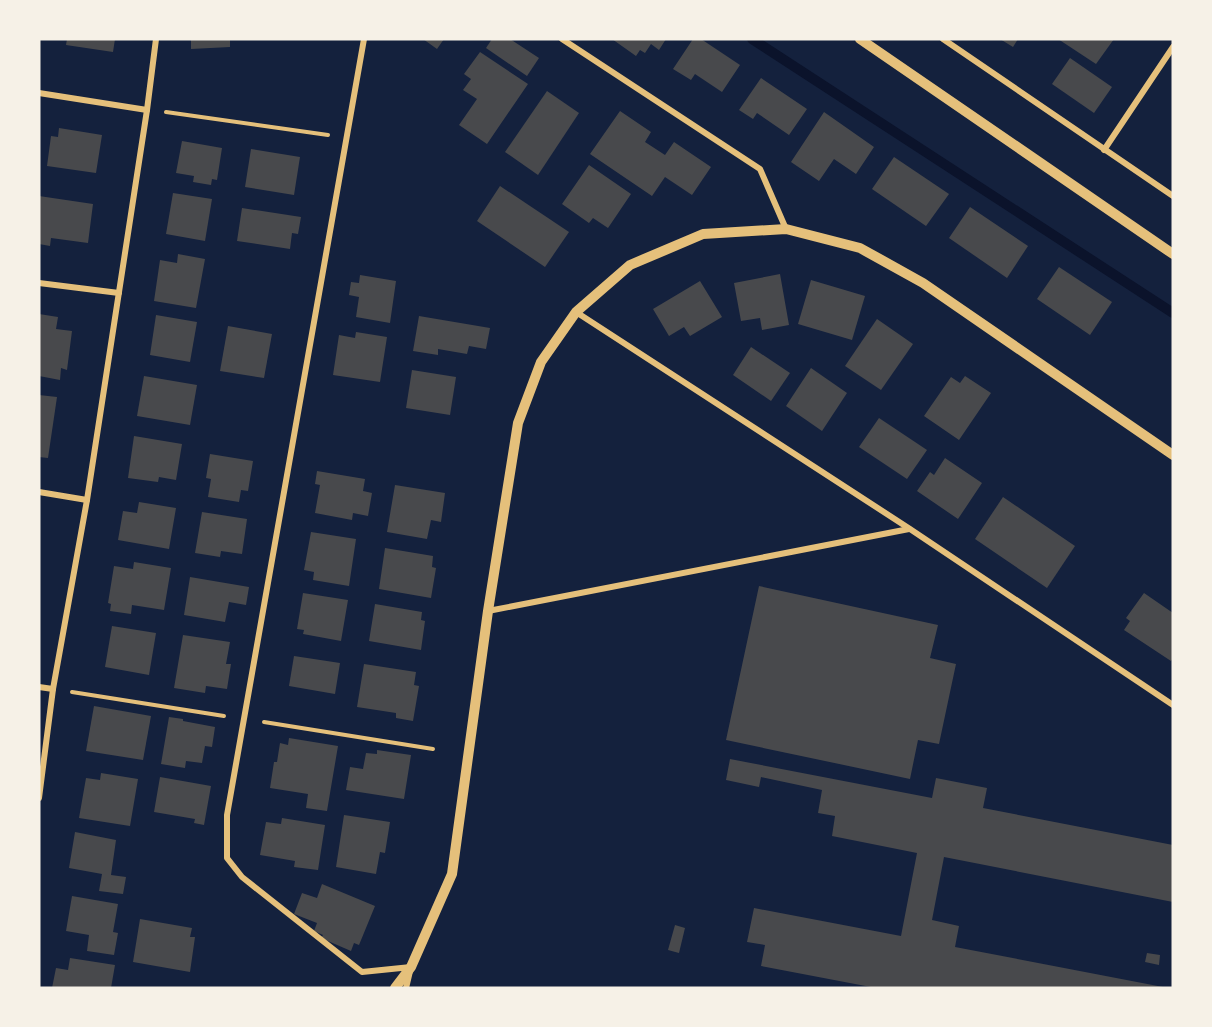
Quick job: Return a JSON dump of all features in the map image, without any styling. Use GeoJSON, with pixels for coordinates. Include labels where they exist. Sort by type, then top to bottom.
{"type":"FeatureCollection","features":[{"type":"Feature","properties":{"kind":"street"},"geometry":{"type":"LineString","coordinates":[[39,798],[53,689],[87,500],[156,39]]}},
{"type":"Feature","properties":{"kind":"street"},"geometry":{"type":"LineString","coordinates":[[363,39],[227,815],[227,858],[242,877],[362,972],[411,967]]}},
{"type":"Feature","properties":{"kind":"street"},"geometry":{"type":"LineString","coordinates":[[562,39],[760,169],[786,229]]}},
{"type":"Feature","properties":{"kind":"street"},"geometry":{"type":"LineString","coordinates":[[860,39],[1173,254]]}},
{"type":"Feature","properties":{"kind":"street"},"geometry":{"type":"LineString","coordinates":[[943,39],[1173,196]]}},
{"type":"Feature","properties":{"kind":"street"},"geometry":{"type":"LineString","coordinates":[[1104,150],[1173,47]]}},
{"type":"Feature","properties":{"kind":"street"},"geometry":{"type":"LineString","coordinates":[[39,93],[147,110]]}},
{"type":"Feature","properties":{"kind":"street"},"geometry":{"type":"LineString","coordinates":[[406,988],[411,967],[452,874],[488,611],[518,423],[541,362],[576,312],[630,265],[703,234],[786,229],[860,248],[923,283],[1173,456]]}},
{"type":"Feature","properties":{"kind":"street"},"geometry":{"type":"LineString","coordinates":[[39,283],[119,293]]}},
{"type":"Feature","properties":{"kind":"street"},"geometry":{"type":"LineString","coordinates":[[576,312],[910,529],[1173,705]]}},
{"type":"Feature","properties":{"kind":"street"},"geometry":{"type":"LineString","coordinates":[[39,492],[87,500]]}},
{"type":"Feature","properties":{"kind":"street"},"geometry":{"type":"LineString","coordinates":[[488,611],[910,529]]}},
{"type":"Feature","properties":{"kind":"street"},"geometry":{"type":"LineString","coordinates":[[39,687],[53,689]]}},
{"type":"Feature","properties":{"kind":"street"},"geometry":{"type":"LineString","coordinates":[[395,988],[411,967]]}},
{"type":"Feature","properties":{"kind":"path"},"geometry":{"type":"LineString","coordinates":[[147,110],[346,137]]}},
{"type":"Feature","properties":{"kind":"path"},"geometry":{"type":"LineString","coordinates":[[53,689],[434,749]]}},
{"type":"Feature","properties":{"kind":"building"},"geometry":{"type":"Polygon","coordinates":[[[67,39],[115,39],[113,52],[66,45],[67,39]]]}},
{"type":"Feature","properties":{"kind":"building"},"geometry":{"type":"Polygon","coordinates":[[[191,39],[230,39],[230,47],[191,49],[191,39]]]}},
{"type":"Feature","properties":{"kind":"building"},"geometry":{"type":"Polygon","coordinates":[[[423,39],[444,39],[437,49],[423,39]]]}},
{"type":"Feature","properties":{"kind":"building"},"geometry":{"type":"Polygon","coordinates":[[[492,39],[510,39],[539,58],[527,76],[486,48],[492,39]]]}},
{"type":"Feature","properties":{"kind":"building"},"geometry":{"type":"Polygon","coordinates":[[[612,39],[666,39],[659,50],[651,44],[645,53],[640,50],[636,56],[612,39]]]}},
{"type":"Feature","properties":{"kind":"building"},"geometry":{"type":"Polygon","coordinates":[[[693,39],[701,39],[740,65],[722,92],[695,74],[691,80],[673,69],[693,39]]]}},
{"type":"Feature","properties":{"kind":"building"},"geometry":{"type":"Polygon","coordinates":[[[1000,39],[1018,39],[1013,47],[1000,39]]]}},
{"type":"Feature","properties":{"kind":"building"},"geometry":{"type":"Polygon","coordinates":[[[1058,39],[1114,39],[1096,64],[1058,39]]]}},
{"type":"Feature","properties":{"kind":"building"},"geometry":{"type":"Polygon","coordinates":[[[480,52],[528,84],[487,144],[459,125],[477,99],[463,90],[471,79],[464,74],[480,52]]]}},
{"type":"Feature","properties":{"kind":"building"},"geometry":{"type":"Polygon","coordinates":[[[1070,58],[1112,87],[1094,113],[1052,84],[1070,58]]]}},
{"type":"Feature","properties":{"kind":"building"},"geometry":{"type":"Polygon","coordinates":[[[761,78],[807,109],[789,135],[757,113],[753,119],[739,110],[761,78]]]}},
{"type":"Feature","properties":{"kind":"building"},"geometry":{"type":"Polygon","coordinates":[[[547,91],[579,113],[538,175],[505,152],[547,91]]]}},
{"type":"Feature","properties":{"kind":"building"},"geometry":{"type":"Polygon","coordinates":[[[620,111],[651,132],[645,142],[665,155],[674,142],[711,167],[692,195],[665,177],[652,196],[590,154],[620,111]]]}},
{"type":"Feature","properties":{"kind":"building"},"geometry":{"type":"Polygon","coordinates":[[[824,112],[874,147],[856,174],[834,159],[819,181],[791,162],[824,112]]]}},
{"type":"Feature","properties":{"kind":"building"},"geometry":{"type":"Polygon","coordinates":[[[59,128],[102,135],[96,173],[47,166],[51,136],[58,137],[59,128]]]}},
{"type":"Feature","properties":{"kind":"building"},"geometry":{"type":"Polygon","coordinates":[[[182,141],[222,148],[217,180],[212,179],[211,185],[193,182],[194,176],[176,173],[182,141]]]}},
{"type":"Feature","properties":{"kind":"building"},"geometry":{"type":"Polygon","coordinates":[[[251,149],[300,157],[294,195],[245,187],[251,149]]]}},
{"type":"Feature","properties":{"kind":"building"},"geometry":{"type":"Polygon","coordinates":[[[894,157],[949,194],[926,226],[872,189],[894,157]]]}},
{"type":"Feature","properties":{"kind":"building"},"geometry":{"type":"Polygon","coordinates":[[[589,165],[631,194],[608,228],[593,218],[589,223],[562,204],[589,165]]]}},
{"type":"Feature","properties":{"kind":"building"},"geometry":{"type":"Polygon","coordinates":[[[500,186],[569,232],[545,267],[477,221],[500,186]]]}},
{"type":"Feature","properties":{"kind":"building"},"geometry":{"type":"Polygon","coordinates":[[[173,193],[212,199],[205,241],[166,234],[173,193]]]}},
{"type":"Feature","properties":{"kind":"building"},"geometry":{"type":"Polygon","coordinates":[[[39,196],[93,204],[88,243],[51,238],[50,246],[39,244],[39,196]]]}},
{"type":"Feature","properties":{"kind":"building"},"geometry":{"type":"Polygon","coordinates":[[[970,207],[1028,246],[1007,278],[949,238],[970,207]]]}},
{"type":"Feature","properties":{"kind":"building"},"geometry":{"type":"Polygon","coordinates":[[[242,208],[301,217],[298,234],[292,233],[290,249],[237,241],[242,208]]]}},
{"type":"Feature","properties":{"kind":"building"},"geometry":{"type":"Polygon","coordinates":[[[178,254],[205,259],[196,308],[154,301],[160,260],[177,263],[178,254]]]}},
{"type":"Feature","properties":{"kind":"building"},"geometry":{"type":"Polygon","coordinates":[[[1059,267],[1112,302],[1090,335],[1037,299],[1059,267]]]}},
{"type":"Feature","properties":{"kind":"building"},"geometry":{"type":"Polygon","coordinates":[[[780,274],[789,325],[762,330],[760,318],[741,321],[734,283],[780,274]]]}},
{"type":"Feature","properties":{"kind":"building"},"geometry":{"type":"Polygon","coordinates":[[[360,275],[396,281],[390,323],[356,317],[359,297],[349,295],[351,282],[359,283],[360,275]]]}},
{"type":"Feature","properties":{"kind":"building"},"geometry":{"type":"Polygon","coordinates":[[[811,280],[865,296],[852,340],[798,324],[811,280]]]}},
{"type":"Feature","properties":{"kind":"building"},"geometry":{"type":"Polygon","coordinates":[[[700,281],[722,317],[690,336],[684,327],[669,336],[653,309],[700,281]]]}},
{"type":"Feature","properties":{"kind":"building"},"geometry":{"type":"Polygon","coordinates":[[[39,314],[58,317],[56,329],[72,331],[67,370],[61,368],[60,380],[39,376],[39,314]]]}},
{"type":"Feature","properties":{"kind":"building"},"geometry":{"type":"Polygon","coordinates":[[[156,315],[197,322],[190,362],[150,355],[156,315]]]}},
{"type":"Feature","properties":{"kind":"building"},"geometry":{"type":"Polygon","coordinates":[[[419,316],[490,328],[486,349],[469,346],[467,354],[438,349],[438,355],[413,351],[419,316]]]}},
{"type":"Feature","properties":{"kind":"building"},"geometry":{"type":"Polygon","coordinates":[[[877,319],[913,344],[881,390],[845,366],[877,319]]]}},
{"type":"Feature","properties":{"kind":"building"},"geometry":{"type":"Polygon","coordinates":[[[228,326],[272,334],[264,378],[220,371],[228,326]]]}},
{"type":"Feature","properties":{"kind":"building"},"geometry":{"type":"Polygon","coordinates":[[[356,332],[387,337],[380,382],[333,375],[339,335],[355,338],[356,332]]]}},
{"type":"Feature","properties":{"kind":"building"},"geometry":{"type":"Polygon","coordinates":[[[751,347],[790,373],[771,401],[733,375],[751,347]]]}},
{"type":"Feature","properties":{"kind":"building"},"geometry":{"type":"Polygon","coordinates":[[[811,368],[847,393],[822,431],[786,406],[811,368]]]}},
{"type":"Feature","properties":{"kind":"building"},"geometry":{"type":"Polygon","coordinates":[[[412,370],[456,377],[450,415],[406,408],[412,370]]]}},
{"type":"Feature","properties":{"kind":"building"},"geometry":{"type":"Polygon","coordinates":[[[144,376],[197,385],[190,425],[137,416],[144,376]]]}},
{"type":"Feature","properties":{"kind":"building"},"geometry":{"type":"Polygon","coordinates":[[[965,376],[991,393],[959,440],[924,416],[951,377],[960,383],[965,376]]]}},
{"type":"Feature","properties":{"kind":"building"},"geometry":{"type":"Polygon","coordinates":[[[39,395],[57,397],[48,458],[39,457],[39,395]]]}},
{"type":"Feature","properties":{"kind":"building"},"geometry":{"type":"Polygon","coordinates":[[[879,418],[927,450],[907,479],[859,447],[879,418]]]}},
{"type":"Feature","properties":{"kind":"building"},"geometry":{"type":"Polygon","coordinates":[[[134,436],[182,444],[176,480],[159,477],[158,482],[128,478],[134,436]]]}},
{"type":"Feature","properties":{"kind":"building"},"geometry":{"type":"Polygon","coordinates":[[[210,454],[253,461],[248,491],[241,490],[239,502],[208,497],[211,479],[206,478],[210,454]]]}},
{"type":"Feature","properties":{"kind":"building"},"geometry":{"type":"Polygon","coordinates":[[[945,458],[982,483],[958,519],[917,491],[930,472],[934,475],[945,458]]]}},
{"type":"Feature","properties":{"kind":"building"},"geometry":{"type":"Polygon","coordinates":[[[317,471],[365,479],[363,491],[372,493],[368,516],[353,513],[352,520],[315,513],[320,485],[315,484],[317,471]]]}},
{"type":"Feature","properties":{"kind":"building"},"geometry":{"type":"Polygon","coordinates":[[[395,485],[445,493],[441,522],[431,520],[427,539],[387,532],[395,485]]]}},
{"type":"Feature","properties":{"kind":"building"},"geometry":{"type":"Polygon","coordinates":[[[1003,497],[1075,546],[1047,588],[975,539],[1003,497]]]}},
{"type":"Feature","properties":{"kind":"building"},"geometry":{"type":"Polygon","coordinates":[[[139,502],[176,508],[169,549],[118,540],[123,511],[137,513],[139,502]]]}},
{"type":"Feature","properties":{"kind":"building"},"geometry":{"type":"Polygon","coordinates":[[[202,512],[247,519],[242,554],[221,551],[220,557],[195,553],[202,512]]]}},
{"type":"Feature","properties":{"kind":"building"},"geometry":{"type":"Polygon","coordinates":[[[311,532],[356,539],[349,586],[313,580],[314,572],[304,570],[311,532]]]}},
{"type":"Feature","properties":{"kind":"building"},"geometry":{"type":"Polygon","coordinates":[[[385,548],[433,556],[432,567],[436,568],[431,598],[379,589],[385,548]]]}},
{"type":"Feature","properties":{"kind":"building"},"geometry":{"type":"Polygon","coordinates":[[[134,562],[171,568],[164,610],[132,605],[131,614],[110,611],[111,604],[108,603],[114,566],[133,569],[134,562]]]}},
{"type":"Feature","properties":{"kind":"building"},"geometry":{"type":"Polygon","coordinates":[[[190,577],[249,587],[246,605],[229,602],[225,622],[184,615],[190,577]]]}},
{"type":"Feature","properties":{"kind":"building"},"geometry":{"type":"Polygon","coordinates":[[[759,586],[938,625],[930,658],[956,664],[939,744],[918,740],[910,779],[726,740],[759,586]]]}},
{"type":"Feature","properties":{"kind":"building"},"geometry":{"type":"Polygon","coordinates":[[[303,593],[348,600],[341,641],[303,634],[304,630],[297,629],[303,593]]]}},
{"type":"Feature","properties":{"kind":"building"},"geometry":{"type":"Polygon","coordinates":[[[1144,593],[1173,613],[1173,658],[1171,661],[1124,630],[1130,621],[1126,618],[1144,593]]]}},
{"type":"Feature","properties":{"kind":"building"},"geometry":{"type":"Polygon","coordinates":[[[375,604],[422,612],[421,620],[425,621],[421,650],[369,641],[375,604]]]}},
{"type":"Feature","properties":{"kind":"building"},"geometry":{"type":"Polygon","coordinates":[[[112,626],[156,633],[149,675],[105,667],[112,626]]]}},
{"type":"Feature","properties":{"kind":"building"},"geometry":{"type":"Polygon","coordinates":[[[183,635],[230,642],[226,664],[231,664],[227,689],[206,686],[205,693],[174,688],[183,635]]]}},
{"type":"Feature","properties":{"kind":"building"},"geometry":{"type":"Polygon","coordinates":[[[294,656],[340,663],[335,694],[289,686],[294,656]]]}},
{"type":"Feature","properties":{"kind":"building"},"geometry":{"type":"Polygon","coordinates":[[[364,664],[416,672],[414,685],[419,686],[413,721],[396,718],[396,713],[357,707],[364,664]]]}},
{"type":"Feature","properties":{"kind":"building"},"geometry":{"type":"Polygon","coordinates":[[[94,706],[151,716],[143,760],[86,751],[94,706]]]}},
{"type":"Feature","properties":{"kind":"building"},"geometry":{"type":"Polygon","coordinates":[[[169,717],[215,727],[212,747],[205,746],[202,763],[186,761],[185,768],[161,764],[169,717]]]}},
{"type":"Feature","properties":{"kind":"building"},"geometry":{"type":"Polygon","coordinates":[[[289,738],[338,746],[327,811],[306,808],[308,794],[270,788],[280,743],[288,745],[289,738]]]}},
{"type":"Feature","properties":{"kind":"building"},"geometry":{"type":"Polygon","coordinates":[[[377,750],[411,755],[404,799],[346,790],[350,767],[363,769],[366,753],[377,754],[377,750]]]}},
{"type":"Feature","properties":{"kind":"building"},"geometry":{"type":"Polygon","coordinates":[[[730,759],[932,798],[936,778],[987,788],[983,808],[1173,845],[1173,902],[944,857],[932,920],[959,926],[955,947],[1163,988],[876,988],[761,966],[765,945],[747,942],[754,908],[901,936],[917,853],[832,836],[835,816],[818,813],[822,790],[761,777],[759,787],[726,780],[730,759]]]}},
{"type":"Feature","properties":{"kind":"building"},"geometry":{"type":"Polygon","coordinates":[[[101,773],[138,779],[130,826],[79,818],[86,778],[100,780],[101,773]]]}},
{"type":"Feature","properties":{"kind":"building"},"geometry":{"type":"Polygon","coordinates":[[[160,777],[211,786],[204,825],[194,823],[195,819],[154,812],[160,777]]]}},
{"type":"Feature","properties":{"kind":"building"},"geometry":{"type":"Polygon","coordinates":[[[344,815],[390,822],[385,853],[380,852],[376,874],[336,867],[344,815]]]}},
{"type":"Feature","properties":{"kind":"building"},"geometry":{"type":"Polygon","coordinates":[[[282,818],[325,825],[318,870],[294,867],[295,861],[260,855],[266,822],[281,824],[282,818]]]}},
{"type":"Feature","properties":{"kind":"building"},"geometry":{"type":"Polygon","coordinates":[[[75,832],[116,840],[111,875],[126,877],[123,894],[99,891],[102,874],[69,868],[75,832]]]}},
{"type":"Feature","properties":{"kind":"building"},"geometry":{"type":"Polygon","coordinates":[[[322,884],[375,906],[359,945],[354,943],[351,951],[321,938],[323,935],[314,931],[317,923],[294,914],[302,893],[317,898],[322,884]]]}},
{"type":"Feature","properties":{"kind":"building"},"geometry":{"type":"Polygon","coordinates":[[[72,896],[118,904],[113,932],[118,933],[114,955],[87,951],[89,935],[66,931],[72,896]]]}},
{"type":"Feature","properties":{"kind":"building"},"geometry":{"type":"Polygon","coordinates":[[[140,919],[192,928],[190,937],[195,937],[190,972],[133,962],[140,919]]]}},
{"type":"Feature","properties":{"kind":"building"},"geometry":{"type":"Polygon","coordinates":[[[675,925],[685,928],[679,953],[668,950],[675,925]]]}},
{"type":"Feature","properties":{"kind":"building"},"geometry":{"type":"Polygon","coordinates":[[[1147,953],[1160,955],[1159,965],[1145,962],[1147,953]]]}},
{"type":"Feature","properties":{"kind":"building"},"geometry":{"type":"Polygon","coordinates":[[[70,958],[115,965],[111,988],[52,988],[56,968],[68,970],[70,958]]]}},
{"type":"Feature","properties":{"kind":"waterway"},"geometry":{"type":"LineString","coordinates":[[752,39],[1173,313]]}}]}
